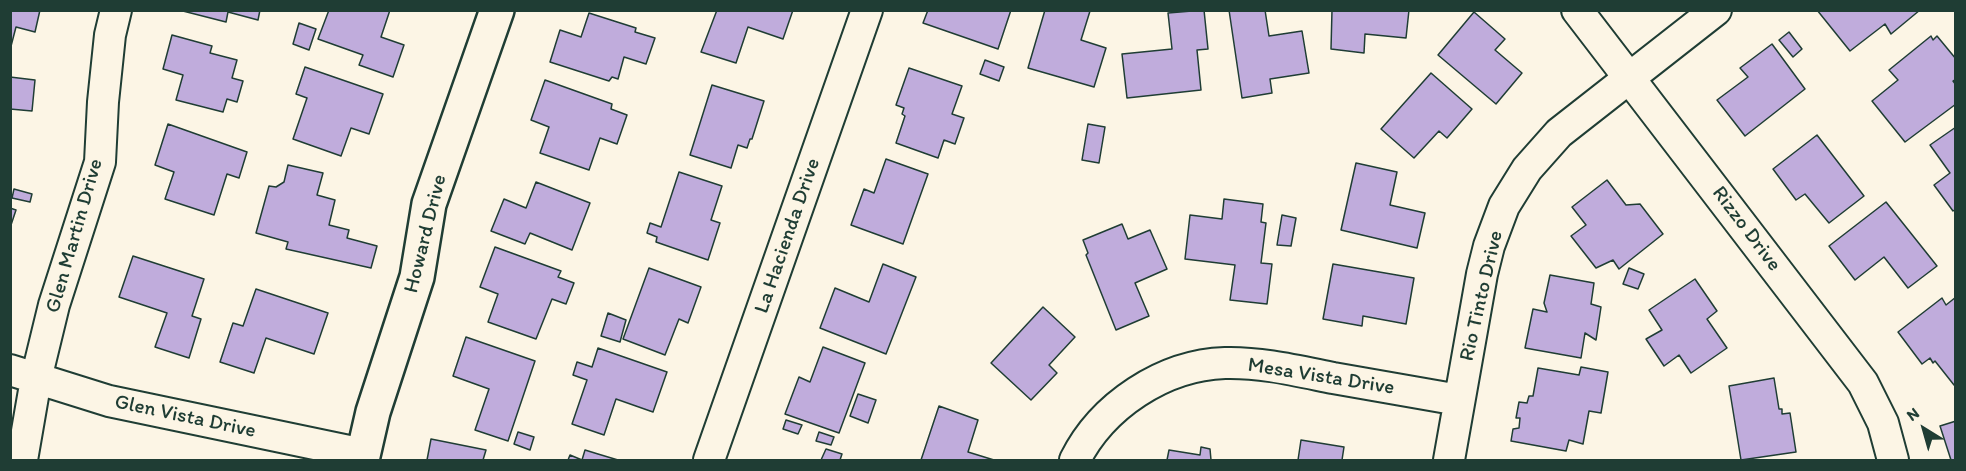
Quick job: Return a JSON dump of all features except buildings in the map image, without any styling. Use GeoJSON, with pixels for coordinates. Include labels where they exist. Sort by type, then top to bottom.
{"type":"FeatureCollection","features":[{"type":"Feature","properties":{"kind":"street","name":"Glen Martin Drive"},"geometry":{"type":"LineString","coordinates":[[22,460],[23,375],[54,305],[100,162],[102,102],[110,35],[116,10]]}},
{"type":"Feature","properties":{"kind":"street","name":"Howard Drive"},"geometry":{"type":"LineString","coordinates":[[362,457],[373,412],[417,277],[429,204],[497,10]]}},
{"type":"Feature","properties":{"kind":"street","name":"La Hacienda Drive"},"geometry":{"type":"LineString","coordinates":[[709,460],[867,10]]}},
{"type":"Feature","properties":{"kind":"street","name":"Rizzo Drive"},"geometry":{"type":"LineString","coordinates":[[1577,10],[1863,383],[1883,423],[1893,460]]}},
{"type":"Feature","properties":{"kind":"street","name":"Rio Tinto Drive"},"geometry":{"type":"LineString","coordinates":[[1449,460],[1482,274],[1489,246],[1504,206],[1527,169],[1558,133],[1716,10]]}},
{"type":"Feature","properties":{"kind":"street","name":"Mesa Vista Drive"},"geometry":{"type":"LineString","coordinates":[[1075,460],[1097,426],[1125,399],[1157,380],[1191,368],[1213,364],[1260,364],[1459,400]]}},
{"type":"Feature","properties":{"kind":"street","name":"Glen Vista Drive"},"geometry":{"type":"LineString","coordinates":[[23,375],[110,401],[362,457]]}}]}
